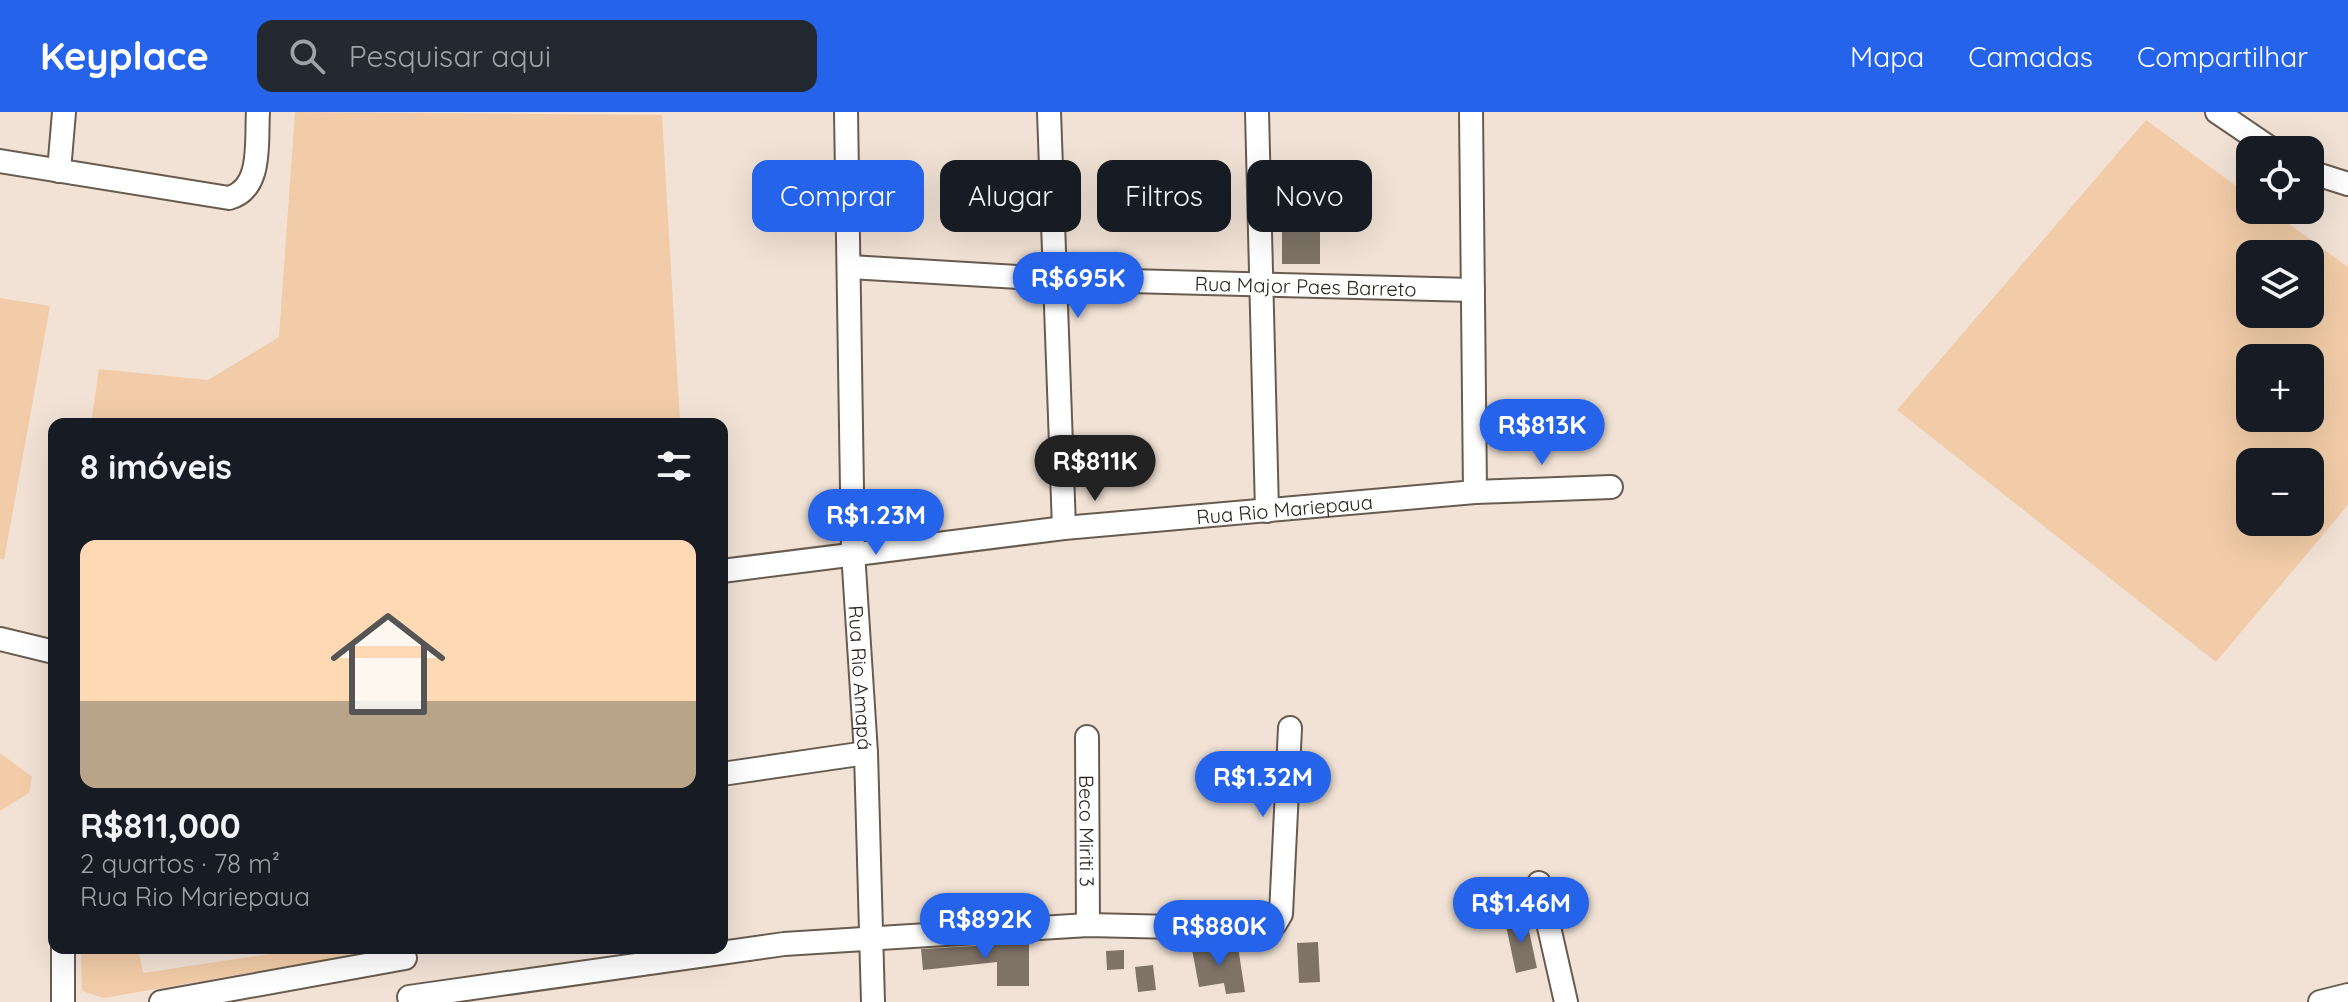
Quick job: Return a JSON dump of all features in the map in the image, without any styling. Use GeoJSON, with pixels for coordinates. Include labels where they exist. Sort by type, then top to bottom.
{"type":"FeatureCollection","features":[{"type":"Feature","properties":{"kind":"street"},"geometry":{"type":"LineString","coordinates":[[59,171],[64,112]]}},
{"type":"Feature","properties":{"kind":"street"},"geometry":{"type":"LineString","coordinates":[[0,161],[229,198],[243,194],[251,185],[258,112]]}},
{"type":"Feature","properties":{"kind":"street","name":"Rua Rio Amapá"},"geometry":{"type":"LineString","coordinates":[[846,112],[853,552],[866,753],[873,1002]]}},
{"type":"Feature","properties":{"kind":"street"},"geometry":{"type":"LineString","coordinates":[[1049,112],[1064,528]]}},
{"type":"Feature","properties":{"kind":"street"},"geometry":{"type":"LineString","coordinates":[[1257,112],[1267,511]]}},
{"type":"Feature","properties":{"kind":"street"},"geometry":{"type":"LineString","coordinates":[[1471,112],[1475,492]]}},
{"type":"Feature","properties":{"kind":"street"},"geometry":{"type":"LineString","coordinates":[[2217,112],[2252,136]]}},
{"type":"Feature","properties":{"kind":"street"},"geometry":{"type":"LineString","coordinates":[[2324,176],[2348,184]]}},
{"type":"Feature","properties":{"kind":"street","name":"Rua Major Paes Barreto"},"geometry":{"type":"LineString","coordinates":[[850,267],[1259,287],[1473,290]]}},
{"type":"Feature","properties":{"kind":"street","name":"Rua Rio Mariepaua"},"geometry":{"type":"LineString","coordinates":[[728,570],[853,552],[1064,528],[1475,492],[1611,487]]}},
{"type":"Feature","properties":{"kind":"street"},"geometry":{"type":"LineString","coordinates":[[0,639],[48,651]]}},
{"type":"Feature","properties":{"kind":"street"},"geometry":{"type":"LineString","coordinates":[[728,952],[784,944],[1088,925],[1264,929],[1275,924],[1281,914],[1290,728]]}},
{"type":"Feature","properties":{"kind":"street","name":"Beco Miriti 3"},"geometry":{"type":"LineString","coordinates":[[1087,737],[1088,925]]}},
{"type":"Feature","properties":{"kind":"street"},"geometry":{"type":"LineString","coordinates":[[728,773],[866,753]]}},
{"type":"Feature","properties":{"kind":"street"},"geometry":{"type":"LineString","coordinates":[[1539,883],[1566,1002]]}},
{"type":"Feature","properties":{"kind":"street"},"geometry":{"type":"LineString","coordinates":[[63,954],[63,1002]]}},
{"type":"Feature","properties":{"kind":"street"},"geometry":{"type":"LineString","coordinates":[[161,1002],[400,954]]}},
{"type":"Feature","properties":{"kind":"street"},"geometry":{"type":"LineString","coordinates":[[405,954],[410,1000],[717,954]]}},
{"type":"Feature","properties":{"kind":"street"},"geometry":{"type":"LineString","coordinates":[[2320,1002],[2348,995]]}},
{"type":"Feature","properties":{"kind":"shaded area"},"geometry":{"type":"Polygon","coordinates":[[[295,112],[662,115],[680,418],[92,418],[99,369],[208,380],[279,337],[295,112]]]}},
{"type":"Feature","properties":{"kind":"shaded area"},"geometry":{"type":"Polygon","coordinates":[[[2146,120],[2236,186],[2236,224],[2289,224],[2311,240],[2236,240],[2236,328],[2324,328],[2324,249],[2348,267],[2348,505],[2324,534],[2324,448],[2236,448],[2236,536],[2322,536],[2216,662],[1897,410],[2146,120]]]}},
{"type":"Feature","properties":{"kind":"shaded area"},"geometry":{"type":"Polygon","coordinates":[[[0,298],[50,306],[4,560],[0,559],[0,298]]]}},
{"type":"Feature","properties":{"kind":"shaded area"},"geometry":{"type":"Polygon","coordinates":[[[0,753],[32,777],[29,793],[0,811],[0,753]]]}},
{"type":"Feature","properties":{"kind":"shaded area"},"geometry":{"type":"Polygon","coordinates":[[[81,954],[139,954],[143,973],[270,954],[357,954],[104,998],[82,991],[81,954]]]}},
{"type":"Feature","properties":{"kind":"building"},"geometry":{"type":"Polygon","coordinates":[[[1282,232],[1320,232],[1320,264],[1282,264],[1282,232]]]}},
{"type":"Feature","properties":{"kind":"building"},"geometry":{"type":"Polygon","coordinates":[[[1526,917],[1537,968],[1516,973],[1505,921],[1526,917]]]}},
{"type":"Feature","properties":{"kind":"building"},"geometry":{"type":"Polygon","coordinates":[[[1207,942],[1209,951],[1238,947],[1245,992],[1226,994],[1224,983],[1199,987],[1191,944],[1207,942]]]}},
{"type":"Feature","properties":{"kind":"building"},"geometry":{"type":"Polygon","coordinates":[[[1318,942],[1320,982],[1299,983],[1297,943],[1318,942]]]}},
{"type":"Feature","properties":{"kind":"building"},"geometry":{"type":"Polygon","coordinates":[[[1029,943],[1029,986],[997,986],[997,962],[923,970],[921,949],[1029,943]]]}},
{"type":"Feature","properties":{"kind":"building"},"geometry":{"type":"Polygon","coordinates":[[[1124,950],[1124,969],[1107,970],[1106,951],[1124,950]]]}},
{"type":"Feature","properties":{"kind":"building"},"geometry":{"type":"Polygon","coordinates":[[[1153,965],[1156,990],[1138,992],[1135,967],[1153,965]]]}}]}
